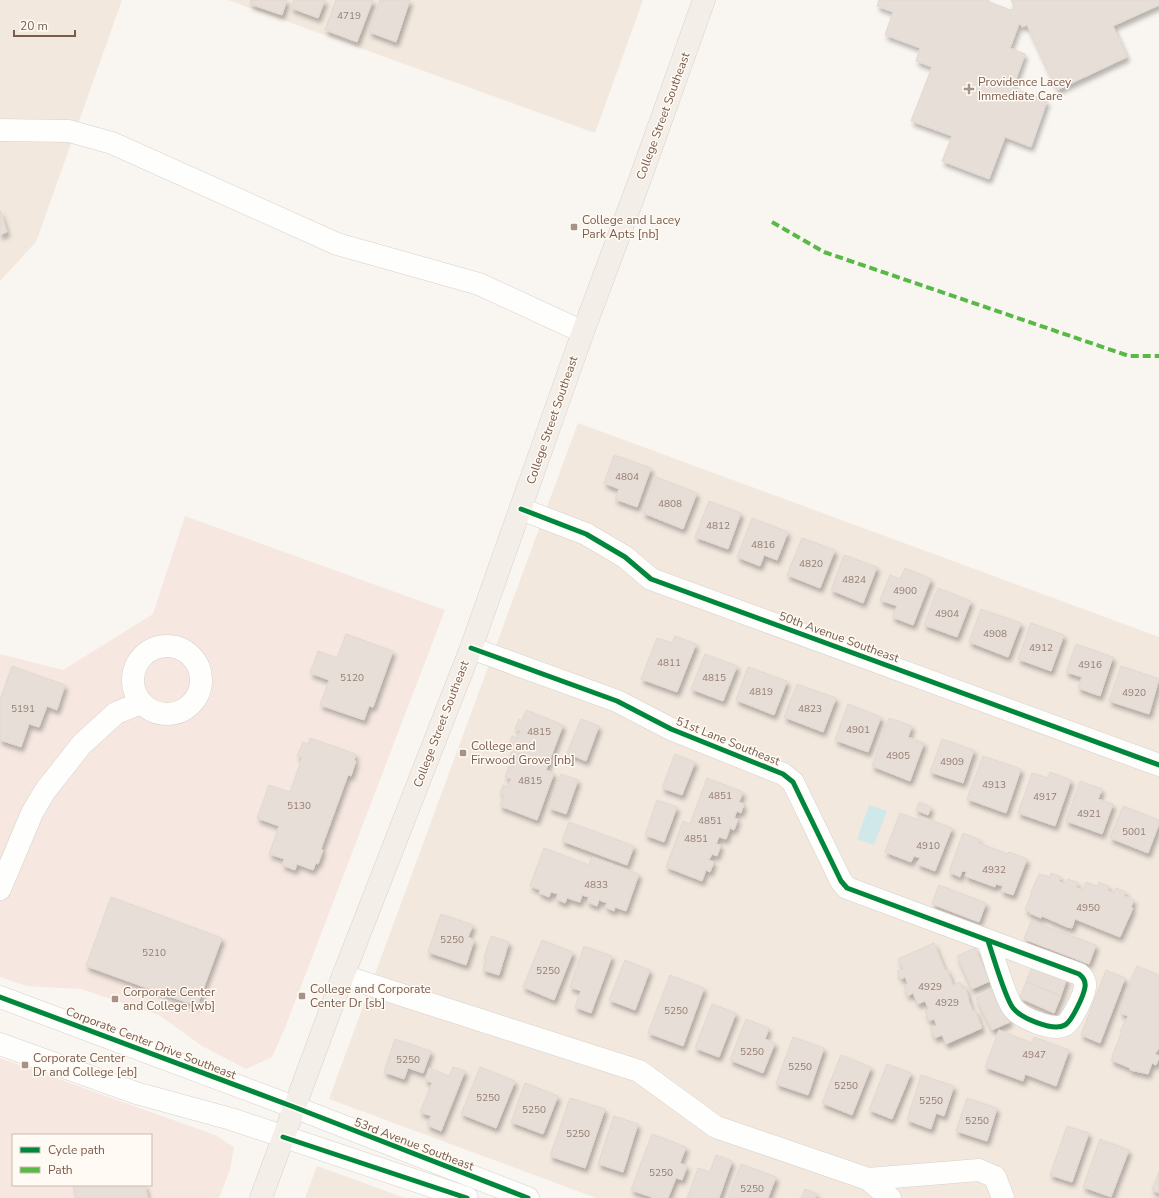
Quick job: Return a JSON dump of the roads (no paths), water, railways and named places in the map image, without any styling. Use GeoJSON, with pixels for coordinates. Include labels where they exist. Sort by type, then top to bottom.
{"type":"FeatureCollection","features":[{"type":"Feature","properties":{"kind":"main road","name":"College Street Southeast"},"geometry":{"type":"LineString","coordinates":[[261,1198],[343,976],[471,648],[583,332],[639,182],[704,0]]}},
{"type":"Feature","properties":{"kind":"street"},"geometry":{"type":"LineString","coordinates":[[0,130],[69,131],[112,143],[337,244],[479,284],[583,332]]}},
{"type":"Feature","properties":{"kind":"street","name":"50th Avenue Southeast"},"geometry":{"type":"LineString","coordinates":[[521,509],[586,534],[625,557],[651,579],[1159,765]]}},
{"type":"Feature","properties":{"kind":"street","name":"51st Lane Southeast"},"geometry":{"type":"LineString","coordinates":[[471,648],[617,701],[671,729],[783,774],[793,782],[841,881],[847,888],[1079,974],[1084,979],[1085,987],[1073,1017],[1066,1024],[1057,1028],[1041,1024],[1022,1016],[1012,1007],[988,941]]}},
{"type":"Feature","properties":{"kind":"street"},"geometry":{"type":"LineString","coordinates":[[0,889],[32,813],[45,791],[88,738],[116,713],[141,703]]}},
{"type":"Feature","properties":{"kind":"street"},"geometry":{"type":"LineString","coordinates":[[343,976],[640,1071],[716,1127],[868,1179],[890,1198]]}},
{"type":"Feature","properties":{"kind":"street","name":"Corporate Center Drive Southeast"},"geometry":{"type":"LineString","coordinates":[[0,997],[294,1107]]}},
{"type":"Feature","properties":{"kind":"street"},"geometry":{"type":"LineString","coordinates":[[0,1044],[136,1093],[231,1119],[468,1198]]}},
{"type":"Feature","properties":{"kind":"street","name":"53rd Avenue Southeast"},"geometry":{"type":"LineString","coordinates":[[294,1107],[528,1198]]}},
{"type":"Feature","properties":{"kind":"street"},"geometry":{"type":"LineString","coordinates":[[868,1179],[979,1170],[995,1177],[1004,1198]]}},
{"type":"Feature","properties":{"kind":"water"},"geometry":{"type":"Polygon","coordinates":[[[869,805],[887,811],[874,845],[857,839],[869,805]]]}},
{"type":"Feature","properties":{"kind":"place","name":"Providence Lacey Immediate Care"},"geometry":{"type":"Point","coordinates":[969,89]}},
{"type":"Feature","properties":{"kind":"place","name":"College and Lacey Park Apts [nb]"},"geometry":{"type":"Point","coordinates":[574,227]}},
{"type":"Feature","properties":{"kind":"place","name":"College and Firwood Grove [nb]"},"geometry":{"type":"Point","coordinates":[463,753]}},
{"type":"Feature","properties":{"kind":"place","name":"College and Corporate Center Dr [sb]"},"geometry":{"type":"Point","coordinates":[302,996]}},
{"type":"Feature","properties":{"kind":"place","name":"Corporate Center and College [wb]"},"geometry":{"type":"Point","coordinates":[115,999]}},
{"type":"Feature","properties":{"kind":"place","name":"Corporate Center Dr and College [eb]"},"geometry":{"type":"Point","coordinates":[25,1065]}}]}
